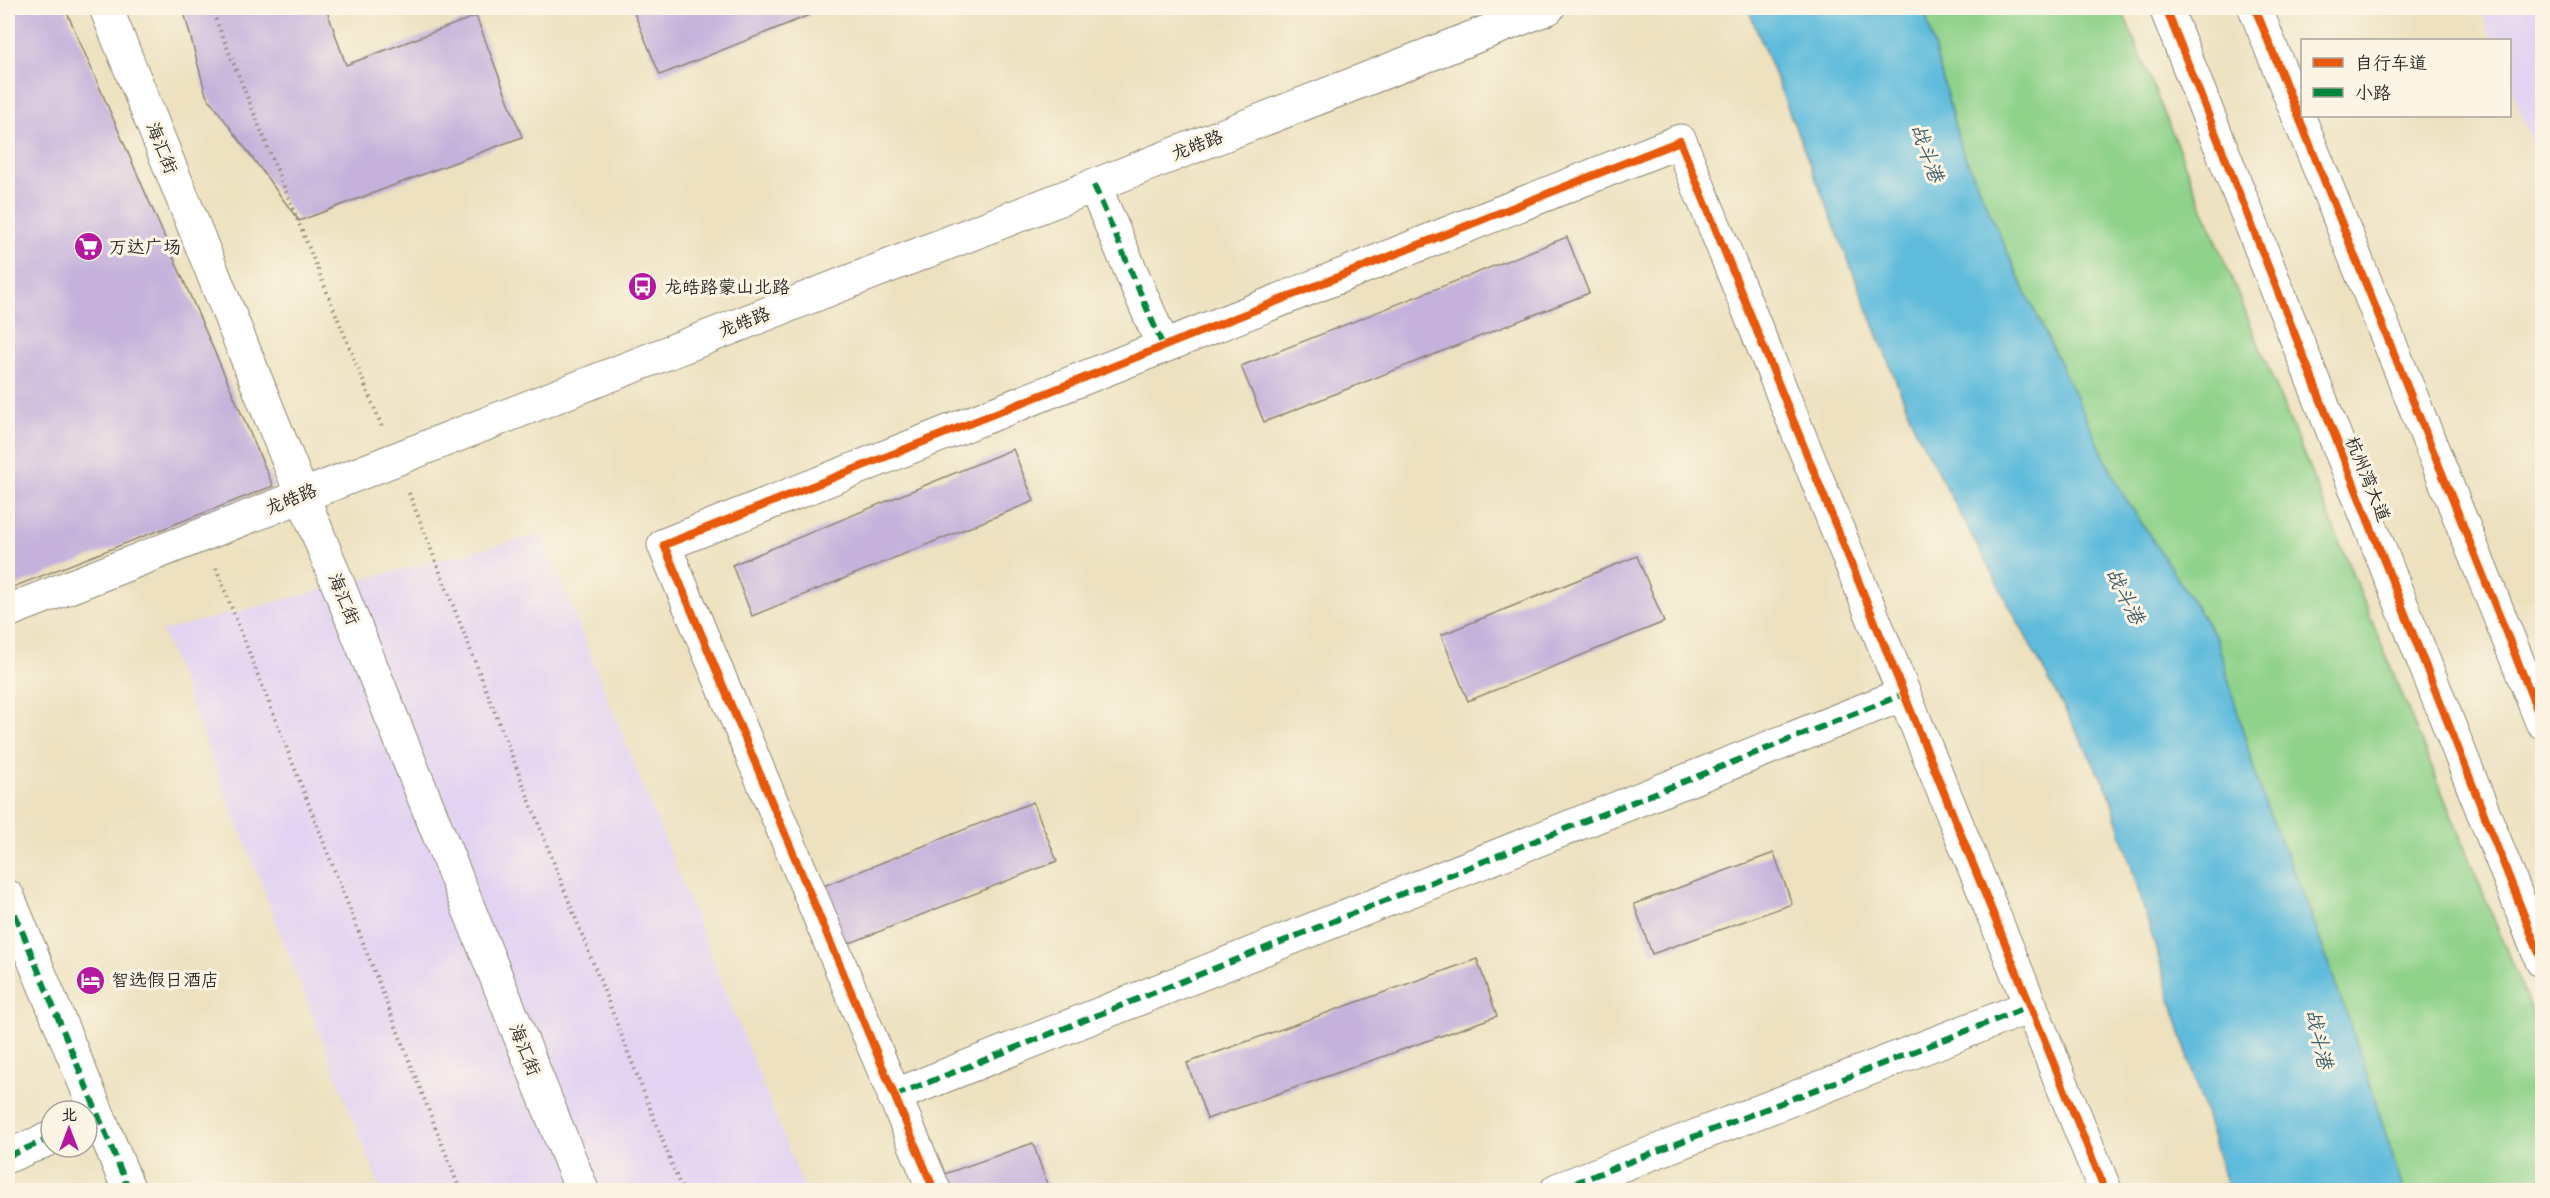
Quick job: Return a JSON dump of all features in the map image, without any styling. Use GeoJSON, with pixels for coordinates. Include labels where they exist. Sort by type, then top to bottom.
{"type":"FeatureCollection","features":[{"type":"Feature","properties":{"kind":"street","name":"海汇街"},"geometry":{"type":"LineString","coordinates":[[106,8],[582,1191]]}},
{"type":"Feature","properties":{"kind":"street","name":"龙皓路"},"geometry":{"type":"LineString","coordinates":[[8,611],[1548,8]]}},
{"type":"Feature","properties":{"kind":"street","name":"杭州湾大道"},"geometry":{"type":"LineString","coordinates":[[2166,8],[2542,961]]}},
{"type":"Feature","properties":{"kind":"street"},"geometry":{"type":"LineString","coordinates":[[2255,8],[2542,722]]}},
{"type":"Feature","properties":{"kind":"street"},"geometry":{"type":"LineString","coordinates":[[934,1191],[664,545],[1680,141],[2105,1191]]}},
{"type":"Feature","properties":{"kind":"street"},"geometry":{"type":"LineString","coordinates":[[1094,185],[1163,346]]}},
{"type":"Feature","properties":{"kind":"street"},"geometry":{"type":"LineString","coordinates":[[894,1096],[1904,694]]}},
{"type":"Feature","properties":{"kind":"street"},"geometry":{"type":"LineString","coordinates":[[8,897],[85,1099]]}},
{"type":"Feature","properties":{"kind":"street"},"geometry":{"type":"LineString","coordinates":[[1557,1191],[2031,1006]]}},
{"type":"Feature","properties":{"kind":"street"},"geometry":{"type":"LineString","coordinates":[[99,1133],[129,1191]]}},
{"type":"Feature","properties":{"kind":"street"},"geometry":{"type":"LineString","coordinates":[[8,1156],[39,1143]]}},
{"type":"Feature","properties":{"kind":"path"},"geometry":{"type":"LineString","coordinates":[[211,8],[395,459],[682,1191]]}},
{"type":"Feature","properties":{"kind":"path"},"geometry":{"type":"LineString","coordinates":[[202,534],[460,1191]]}},
{"type":"Feature","properties":{"kind":"shaded area"},"geometry":{"type":"Polygon","coordinates":[[[2480,8],[2542,8],[2542,171],[2511,88],[2511,39],[2492,39],[2480,8]]]}},
{"type":"Feature","properties":{"kind":"shaded area"},"geometry":{"type":"Polygon","coordinates":[[[542,534],[805,1190],[381,1190],[162,631],[542,534]]]}},
{"type":"Feature","properties":{"kind":"green space"},"geometry":{"type":"Polygon","coordinates":[[[1909,8],[2121,8],[2542,1037],[2542,1190],[2388,1190],[2108,494],[1945,146],[1909,8]]]}},
{"type":"Feature","properties":{"kind":"water","name":"战斗港"},"geometry":{"type":"Polygon","coordinates":[[[1748,8],[1924,8],[1960,145],[2018,276],[2122,493],[2217,639],[2260,791],[2308,906],[2367,1074],[2403,1190],[2228,1190],[2109,792],[1916,431],[1748,8]]]}},
{"type":"Feature","properties":{"kind":"building","name":"万达广场"},"geometry":{"type":"Polygon","coordinates":[[[8,8],[65,8],[273,486],[8,589],[8,8]]]}},
{"type":"Feature","properties":{"kind":"building"},"geometry":{"type":"Polygon","coordinates":[[[183,8],[326,8],[346,65],[476,16],[522,137],[299,221],[206,95],[183,8]]]}},
{"type":"Feature","properties":{"kind":"building"},"geometry":{"type":"Polygon","coordinates":[[[632,8],[827,8],[660,75],[632,8]]]}},
{"type":"Feature","properties":{"kind":"building"},"geometry":{"type":"Polygon","coordinates":[[[1567,237],[1589,293],[1264,422],[1241,366],[1567,237]]]}},
{"type":"Feature","properties":{"kind":"building"},"geometry":{"type":"Polygon","coordinates":[[[1013,449],[1034,501],[752,616],[732,565],[1013,449]]]}},
{"type":"Feature","properties":{"kind":"building"},"geometry":{"type":"Polygon","coordinates":[[[1637,556],[1664,622],[1468,701],[1441,635],[1637,556]]]}},
{"type":"Feature","properties":{"kind":"building"},"geometry":{"type":"Polygon","coordinates":[[[1033,802],[1057,861],[830,951],[806,893],[1033,802]]]}},
{"type":"Feature","properties":{"kind":"building"},"geometry":{"type":"Polygon","coordinates":[[[1774,853],[1792,904],[1652,954],[1634,904],[1774,853]]]}},
{"type":"Feature","properties":{"kind":"building"},"geometry":{"type":"Polygon","coordinates":[[[1477,959],[1497,1016],[1207,1119],[1187,1063],[1477,959]]]}},
{"type":"Feature","properties":{"kind":"building"},"geometry":{"type":"Polygon","coordinates":[[[1033,1143],[1049,1190],[910,1190],[910,1186],[1033,1143]]]}},
{"type":"Feature","properties":{"kind":"marked path"},"geometry":{"type":"LineString","coordinates":[[1094,185],[1163,346]]}},
{"type":"Feature","properties":{"kind":"marked path"},"geometry":{"type":"LineString","coordinates":[[894,1096],[1904,694]]}},
{"type":"Feature","properties":{"kind":"marked path"},"geometry":{"type":"LineString","coordinates":[[8,897],[129,1190]]}},
{"type":"Feature","properties":{"kind":"marked path"},"geometry":{"type":"LineString","coordinates":[[1557,1190],[2031,1006]]}},
{"type":"Feature","properties":{"kind":"marked path"},"geometry":{"type":"LineString","coordinates":[[8,1156],[39,1143]]}},
{"type":"Feature","properties":{"kind":"cycle path"},"geometry":{"type":"LineString","coordinates":[[2166,8],[2542,961]]}},
{"type":"Feature","properties":{"kind":"cycle path"},"geometry":{"type":"LineString","coordinates":[[2255,8],[2542,722]]}},
{"type":"Feature","properties":{"kind":"cycle path"},"geometry":{"type":"LineString","coordinates":[[934,1190],[664,545],[1680,141],[2105,1190]]}},
{"type":"Feature","properties":{"kind":"place","name":"万达广场"},"geometry":{"type":"Point","coordinates":[88,247]}},
{"type":"Feature","properties":{"kind":"place","name":"龙皓路蒙山北路"},"geometry":{"type":"Point","coordinates":[643,287]}},
{"type":"Feature","properties":{"kind":"place","name":"智选假日酒店"},"geometry":{"type":"Point","coordinates":[90,980]}}]}
